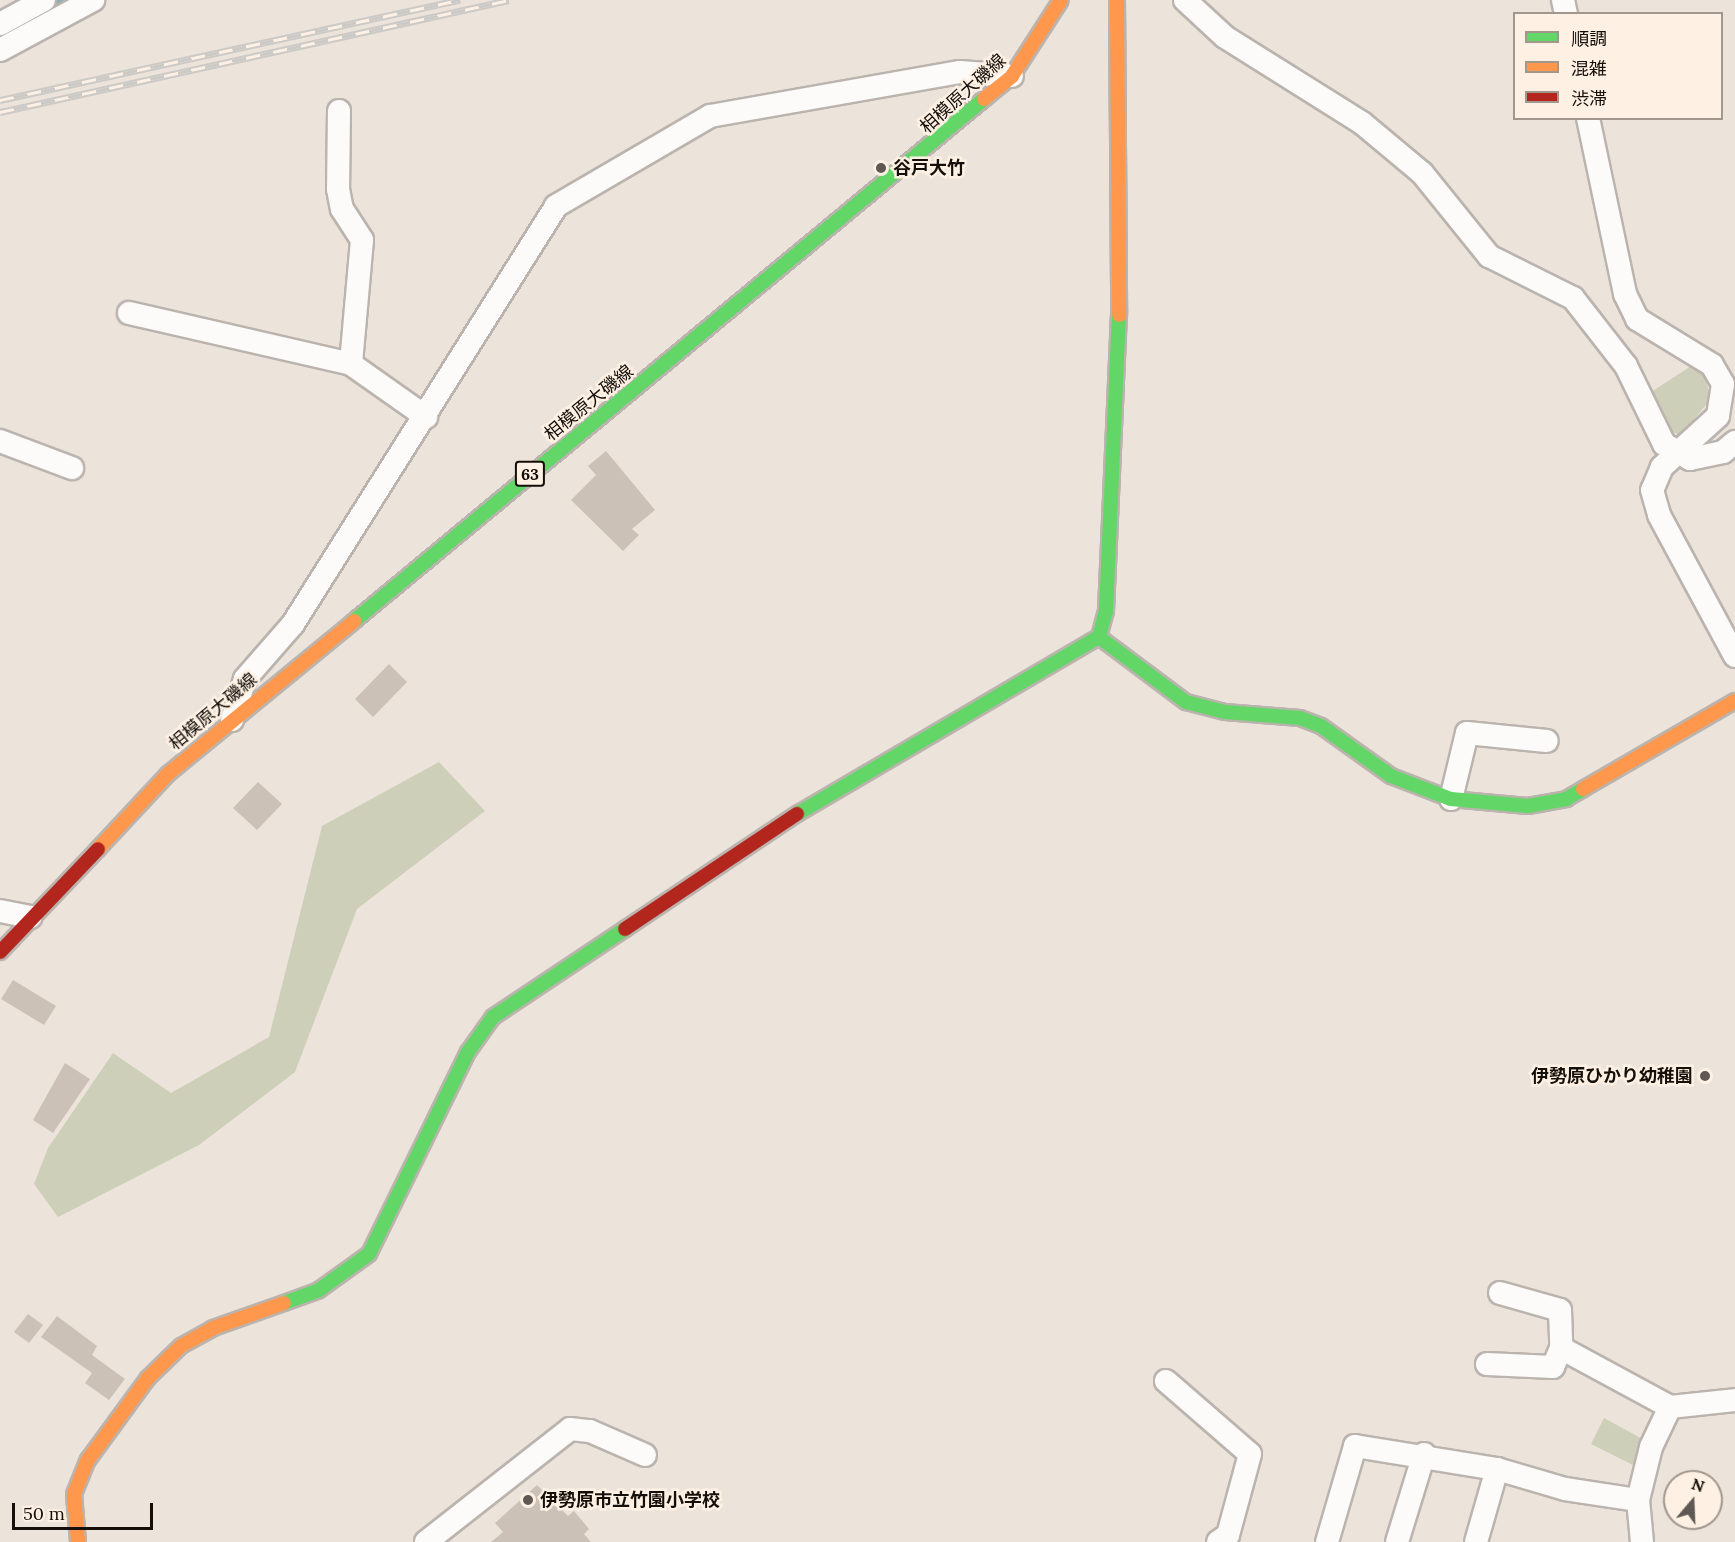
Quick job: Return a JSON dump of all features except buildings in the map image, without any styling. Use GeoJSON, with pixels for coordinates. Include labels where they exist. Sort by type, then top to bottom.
{"type":"FeatureCollection","features":[{"type":"Feature","properties":{"kind":"street"},"geometry":{"type":"LineString","coordinates":[[0,24],[44,0]]}},
{"type":"Feature","properties":{"kind":"street"},"geometry":{"type":"LineString","coordinates":[[0,50],[68,6],[93,0]]}},
{"type":"Feature","properties":{"kind":"street","name":"相模原大磯線"},"geometry":{"type":"LineString","coordinates":[[0,952],[124,816],[232,720],[1012,76],[1061,0]]}},
{"type":"Feature","properties":{"kind":"street"},"geometry":{"type":"LineString","coordinates":[[78,1542],[74,1494],[84,1469],[148,1378],[181,1346],[213,1328],[319,1290],[369,1254],[468,1052],[493,1017],[812,803],[1099,637],[1106,610],[1119,342],[1118,0]]}},
{"type":"Feature","properties":{"kind":"street"},"geometry":{"type":"LineString","coordinates":[[1185,0],[1225,37],[1362,123],[1422,173],[1489,256],[1573,298],[1626,366],[1664,444],[1676,453],[1703,458],[1735,442]]}},
{"type":"Feature","properties":{"kind":"street"},"geometry":{"type":"LineString","coordinates":[[232,720],[245,680],[293,624],[426,417],[556,206],[710,116],[960,72],[1012,76]]}},
{"type":"Feature","properties":{"kind":"street"},"geometry":{"type":"LineString","coordinates":[[339,111],[338,189],[342,209],[362,240],[351,364]]}},
{"type":"Feature","properties":{"kind":"street"},"geometry":{"type":"LineString","coordinates":[[1588,120],[1625,294],[1637,319],[1712,365],[1723,384],[1718,416],[1676,453],[1652,490],[1735,656]]}},
{"type":"Feature","properties":{"kind":"street"},"geometry":{"type":"LineString","coordinates":[[129,313],[351,364],[426,417]]}},
{"type":"Feature","properties":{"kind":"street"},"geometry":{"type":"LineString","coordinates":[[0,441],[72,468]]}},
{"type":"Feature","properties":{"kind":"street"},"geometry":{"type":"LineString","coordinates":[[1099,637],[1186,702],[1225,712],[1300,718],[1321,726],[1391,776],[1451,798],[1528,806],[1566,799],[1735,701]]}},
{"type":"Feature","properties":{"kind":"street"},"geometry":{"type":"LineString","coordinates":[[1451,798],[1467,733],[1535,736]]}},
{"type":"Feature","properties":{"kind":"street"},"geometry":{"type":"LineString","coordinates":[[0,910],[30,917]]}},
{"type":"Feature","properties":{"kind":"street"},"geometry":{"type":"LineString","coordinates":[[1487,1364],[1553,1367],[1561,1348],[1560,1310],[1500,1293]]}},
{"type":"Feature","properties":{"kind":"street"},"geometry":{"type":"LineString","coordinates":[[1561,1348],[1670,1407],[1735,1400]]}},
{"type":"Feature","properties":{"kind":"street"},"geometry":{"type":"LineString","coordinates":[[1166,1381],[1250,1454],[1228,1535],[1218,1542]]}},
{"type":"Feature","properties":{"kind":"street"},"geometry":{"type":"LineString","coordinates":[[1642,1542],[1638,1500],[1670,1407]]}},
{"type":"Feature","properties":{"kind":"street"},"geometry":{"type":"LineString","coordinates":[[426,1542],[570,1429],[590,1431],[645,1455]]}},
{"type":"Feature","properties":{"kind":"street"},"geometry":{"type":"LineString","coordinates":[[1327,1542],[1355,1446],[1424,1454],[1497,1469],[1565,1489],[1638,1500]]}},
{"type":"Feature","properties":{"kind":"street"},"geometry":{"type":"LineString","coordinates":[[1397,1542],[1424,1454]]}},
{"type":"Feature","properties":{"kind":"street"},"geometry":{"type":"LineString","coordinates":[[1476,1542],[1497,1469]]}},
{"type":"Feature","properties":{"kind":"green space"},"geometry":{"type":"Polygon","coordinates":[[[1691,366],[1706,378],[1710,400],[1681,435],[1665,430],[1648,394],[1691,366]]]}},
{"type":"Feature","properties":{"kind":"green space"},"geometry":{"type":"Polygon","coordinates":[[[439,762],[485,811],[357,909],[295,1072],[199,1145],[58,1217],[34,1184],[48,1148],[113,1053],[171,1093],[269,1037],[322,826],[439,762]]]}},
{"type":"Feature","properties":{"kind":"green space"},"geometry":{"type":"Polygon","coordinates":[[[1604,1418],[1648,1442],[1639,1468],[1591,1444],[1604,1418]]]}},
{"type":"Feature","properties":{"kind":"waterway"},"geometry":{"type":"LineString","coordinates":[[0,36],[70,0]]}},
{"type":"Feature","properties":{"kind":"railway"},"geometry":{"type":"LineString","coordinates":[[0,100],[460,0]]}},
{"type":"Feature","properties":{"kind":"railway"},"geometry":{"type":"LineString","coordinates":[[0,112],[509,0]]}},
{"type":"Feature","properties":{"kind":"traffic: fast"},"geometry":{"type":"LineString","coordinates":[[354,621],[984,99]]}},
{"type":"Feature","properties":{"kind":"traffic: fast"},"geometry":{"type":"LineString","coordinates":[[797,814],[1099,637],[1106,611],[1119,315]]}},
{"type":"Feature","properties":{"kind":"traffic: fast"},"geometry":{"type":"LineString","coordinates":[[1099,637],[1186,702],[1225,712],[1300,718],[1321,726],[1391,776],[1451,799],[1528,806],[1566,799],[1583,789]]}},
{"type":"Feature","properties":{"kind":"traffic: fast"},"geometry":{"type":"LineString","coordinates":[[284,1303],[319,1290],[369,1254],[468,1052],[493,1017],[625,929]]}},
{"type":"Feature","properties":{"kind":"traffic: slow"},"geometry":{"type":"LineString","coordinates":[[984,99],[1012,76],[1061,0]]}},
{"type":"Feature","properties":{"kind":"traffic: slow"},"geometry":{"type":"LineString","coordinates":[[1117,0],[1119,315]]}},
{"type":"Feature","properties":{"kind":"traffic: slow"},"geometry":{"type":"LineString","coordinates":[[98,849],[168,774],[354,621]]}},
{"type":"Feature","properties":{"kind":"traffic: slow"},"geometry":{"type":"LineString","coordinates":[[1583,789],[1735,701]]}},
{"type":"Feature","properties":{"kind":"traffic: slow"},"geometry":{"type":"LineString","coordinates":[[78,1542],[74,1494],[88,1460],[148,1378],[181,1346],[213,1328],[284,1303]]}},
{"type":"Feature","properties":{"kind":"traffic: jam"},"geometry":{"type":"LineString","coordinates":[[625,929],[797,814]]}},
{"type":"Feature","properties":{"kind":"traffic: jam"},"geometry":{"type":"LineString","coordinates":[[0,952],[98,849]]}},
{"type":"Feature","properties":{"kind":"place","name":"谷戸大竹"},"geometry":{"type":"Point","coordinates":[881,168]}},
{"type":"Feature","properties":{"kind":"place","name":"伊勢原ひかり幼稚園"},"geometry":{"type":"Point","coordinates":[1705,1076]}},
{"type":"Feature","properties":{"kind":"place","name":"伊勢原市立竹園小学校"},"geometry":{"type":"Point","coordinates":[528,1500]}}]}
